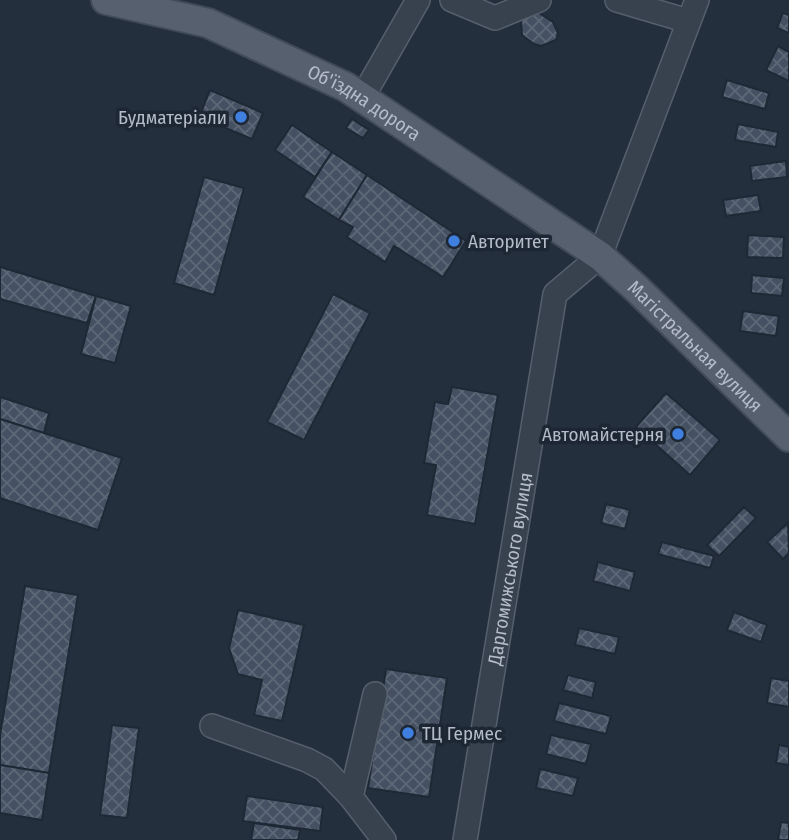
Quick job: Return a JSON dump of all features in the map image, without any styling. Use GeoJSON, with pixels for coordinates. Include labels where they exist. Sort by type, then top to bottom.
{"type":"FeatureCollection","features":[{"type":"Feature","properties":{"kind":"main road","name":"Об'їздна дорога"},"geometry":{"type":"LineString","coordinates":[[106,0],[208,23],[346,87],[600,256]]}},
{"type":"Feature","properties":{"kind":"main road","name":"Магістральная вулиця"},"geometry":{"type":"LineString","coordinates":[[600,256],[789,437]]}},
{"type":"Feature","properties":{"kind":"street"},"geometry":{"type":"LineString","coordinates":[[362,98],[418,0]]}},
{"type":"Feature","properties":{"kind":"street"},"geometry":{"type":"LineString","coordinates":[[452,0],[495,18],[539,0]]}},
{"type":"Feature","properties":{"kind":"street"},"geometry":{"type":"LineString","coordinates":[[617,0],[692,10]]}},
{"type":"Feature","properties":{"kind":"street","name":"Даргомижського вулиця"},"geometry":{"type":"LineString","coordinates":[[465,840],[555,294],[600,256],[692,10]]}},
{"type":"Feature","properties":{"kind":"street"},"geometry":{"type":"LineString","coordinates":[[351,797],[375,694]]}},
{"type":"Feature","properties":{"kind":"street"},"geometry":{"type":"LineString","coordinates":[[212,726],[307,760],[324,769],[351,797],[384,840]]}},
{"type":"Feature","properties":{"kind":"building"},"geometry":{"type":"Polygon","coordinates":[[[533,13],[539,13],[553,22],[558,33],[556,40],[541,46],[522,35],[521,20],[533,13]]]}},
{"type":"Feature","properties":{"kind":"building"},"geometry":{"type":"Polygon","coordinates":[[[783,13],[789,15],[789,33],[777,28],[783,13]]]}},
{"type":"Feature","properties":{"kind":"building"},"geometry":{"type":"Polygon","coordinates":[[[778,46],[789,52],[789,81],[766,70],[778,46]]]}},
{"type":"Feature","properties":{"kind":"building"},"geometry":{"type":"Polygon","coordinates":[[[727,80],[769,93],[765,109],[722,97],[727,80]]]}},
{"type":"Feature","properties":{"kind":"building"},"geometry":{"type":"Polygon","coordinates":[[[210,90],[263,113],[252,139],[199,117],[210,90]]]}},
{"type":"Feature","properties":{"kind":"building"},"geometry":{"type":"Polygon","coordinates":[[[352,119],[369,130],[363,138],[346,128],[352,119]]]}},
{"type":"Feature","properties":{"kind":"building"},"geometry":{"type":"Polygon","coordinates":[[[738,124],[778,132],[776,147],[735,140],[738,124]]]}},
{"type":"Feature","properties":{"kind":"building"},"geometry":{"type":"Polygon","coordinates":[[[292,125],[332,152],[315,177],[275,150],[292,125]]]}},
{"type":"Feature","properties":{"kind":"building"},"geometry":{"type":"Polygon","coordinates":[[[332,152],[367,175],[339,220],[303,197],[332,152]]]}},
{"type":"Feature","properties":{"kind":"building"},"geometry":{"type":"Polygon","coordinates":[[[786,161],[787,177],[752,181],[750,166],[786,161]]]}},
{"type":"Feature","properties":{"kind":"building"},"geometry":{"type":"Polygon","coordinates":[[[367,175],[466,241],[443,277],[394,246],[385,262],[347,237],[353,227],[339,220],[367,175]]]}},
{"type":"Feature","properties":{"kind":"building"},"geometry":{"type":"Polygon","coordinates":[[[204,177],[244,188],[214,295],[174,283],[204,177]]]}},
{"type":"Feature","properties":{"kind":"building"},"geometry":{"type":"Polygon","coordinates":[[[758,195],[761,211],[726,216],[723,200],[758,195]]]}},
{"type":"Feature","properties":{"kind":"building"},"geometry":{"type":"Polygon","coordinates":[[[748,235],[784,237],[783,258],[747,257],[748,235]]]}},
{"type":"Feature","properties":{"kind":"building"},"geometry":{"type":"Polygon","coordinates":[[[0,267],[96,296],[87,323],[0,299],[0,267]]]}},
{"type":"Feature","properties":{"kind":"building"},"geometry":{"type":"Polygon","coordinates":[[[752,275],[784,278],[782,296],[751,293],[752,275]]]}},
{"type":"Feature","properties":{"kind":"building"},"geometry":{"type":"Polygon","coordinates":[[[333,294],[370,313],[304,440],[267,422],[333,294]]]}},
{"type":"Feature","properties":{"kind":"building"},"geometry":{"type":"Polygon","coordinates":[[[96,296],[131,306],[115,363],[81,354],[96,296]]]}},
{"type":"Feature","properties":{"kind":"building"},"geometry":{"type":"Polygon","coordinates":[[[743,311],[779,316],[776,336],[740,331],[743,311]]]}},
{"type":"Feature","properties":{"kind":"building"},"geometry":{"type":"Polygon","coordinates":[[[452,387],[498,395],[475,524],[427,515],[436,465],[424,463],[435,402],[448,404],[452,387]]]}},
{"type":"Feature","properties":{"kind":"building","name":"Автомайстерня"},"geometry":{"type":"Polygon","coordinates":[[[666,393],[720,440],[690,475],[636,427],[666,393]]]}},
{"type":"Feature","properties":{"kind":"building"},"geometry":{"type":"Polygon","coordinates":[[[0,397],[49,413],[44,433],[0,419],[0,397]]]}},
{"type":"Feature","properties":{"kind":"building"},"geometry":{"type":"Polygon","coordinates":[[[0,419],[122,458],[98,530],[0,498],[0,419]]]}},
{"type":"Feature","properties":{"kind":"building"},"geometry":{"type":"Polygon","coordinates":[[[606,504],[630,510],[625,529],[601,523],[606,504]]]}},
{"type":"Feature","properties":{"kind":"building"},"geometry":{"type":"Polygon","coordinates":[[[744,507],[756,518],[719,556],[707,545],[744,507]]]}},
{"type":"Feature","properties":{"kind":"building"},"geometry":{"type":"Polygon","coordinates":[[[788,523],[789,553],[783,559],[767,542],[788,523]]]}},
{"type":"Feature","properties":{"kind":"building"},"geometry":{"type":"Polygon","coordinates":[[[662,542],[714,556],[710,568],[658,554],[662,542]]]}},
{"type":"Feature","properties":{"kind":"building"},"geometry":{"type":"Polygon","coordinates":[[[598,562],[635,572],[630,591],[593,581],[598,562]]]}},
{"type":"Feature","properties":{"kind":"building"},"geometry":{"type":"Polygon","coordinates":[[[25,586],[78,595],[49,773],[0,765],[0,735],[25,586]]]}},
{"type":"Feature","properties":{"kind":"building"},"geometry":{"type":"Polygon","coordinates":[[[238,610],[304,625],[282,721],[254,715],[262,680],[238,674],[229,648],[238,610]]]}},
{"type":"Feature","properties":{"kind":"building"},"geometry":{"type":"Polygon","coordinates":[[[734,612],[767,625],[761,642],[727,630],[734,612]]]}},
{"type":"Feature","properties":{"kind":"building"},"geometry":{"type":"Polygon","coordinates":[[[579,628],[619,637],[615,654],[575,645],[579,628]]]}},
{"type":"Feature","properties":{"kind":"building","name":"ТЦ Гермес"},"geometry":{"type":"Polygon","coordinates":[[[386,669],[447,678],[429,797],[368,788],[386,669]]]}},
{"type":"Feature","properties":{"kind":"building"},"geometry":{"type":"Polygon","coordinates":[[[568,675],[596,682],[592,698],[563,690],[568,675]]]}},
{"type":"Feature","properties":{"kind":"building"},"geometry":{"type":"Polygon","coordinates":[[[771,678],[789,681],[789,707],[767,703],[771,678]]]}},
{"type":"Feature","properties":{"kind":"building"},"geometry":{"type":"Polygon","coordinates":[[[559,703],[611,716],[606,734],[554,721],[559,703]]]}},
{"type":"Feature","properties":{"kind":"building"},"geometry":{"type":"Polygon","coordinates":[[[112,725],[139,728],[127,818],[100,815],[112,725]]]}},
{"type":"Feature","properties":{"kind":"building"},"geometry":{"type":"Polygon","coordinates":[[[551,735],[591,744],[586,764],[546,754],[551,735]]]}},
{"type":"Feature","properties":{"kind":"building"},"geometry":{"type":"Polygon","coordinates":[[[779,745],[789,747],[789,765],[776,763],[779,745]]]}},
{"type":"Feature","properties":{"kind":"building"},"geometry":{"type":"Polygon","coordinates":[[[0,765],[49,773],[42,820],[0,813],[0,765]]]}},
{"type":"Feature","properties":{"kind":"building"},"geometry":{"type":"Polygon","coordinates":[[[540,769],[578,778],[573,796],[536,788],[540,769]]]}},
{"type":"Feature","properties":{"kind":"building"},"geometry":{"type":"Polygon","coordinates":[[[247,796],[323,807],[320,831],[243,821],[247,796]]]}},
{"type":"Feature","properties":{"kind":"building"},"geometry":{"type":"Polygon","coordinates":[[[781,822],[789,823],[789,840],[778,840],[781,822]]]}},
{"type":"Feature","properties":{"kind":"building"},"geometry":{"type":"Polygon","coordinates":[[[254,823],[300,830],[298,840],[251,840],[254,823]]]}},
{"type":"Feature","properties":{"kind":"place","name":"Будматеріали"},"geometry":{"type":"Point","coordinates":[241,117]}},
{"type":"Feature","properties":{"kind":"place","name":"Авторитет"},"geometry":{"type":"Point","coordinates":[454,241]}},
{"type":"Feature","properties":{"kind":"place","name":"Автомайстерня"},"geometry":{"type":"Point","coordinates":[678,434]}},
{"type":"Feature","properties":{"kind":"place","name":"ТЦ Гермес"},"geometry":{"type":"Point","coordinates":[408,733]}}]}
